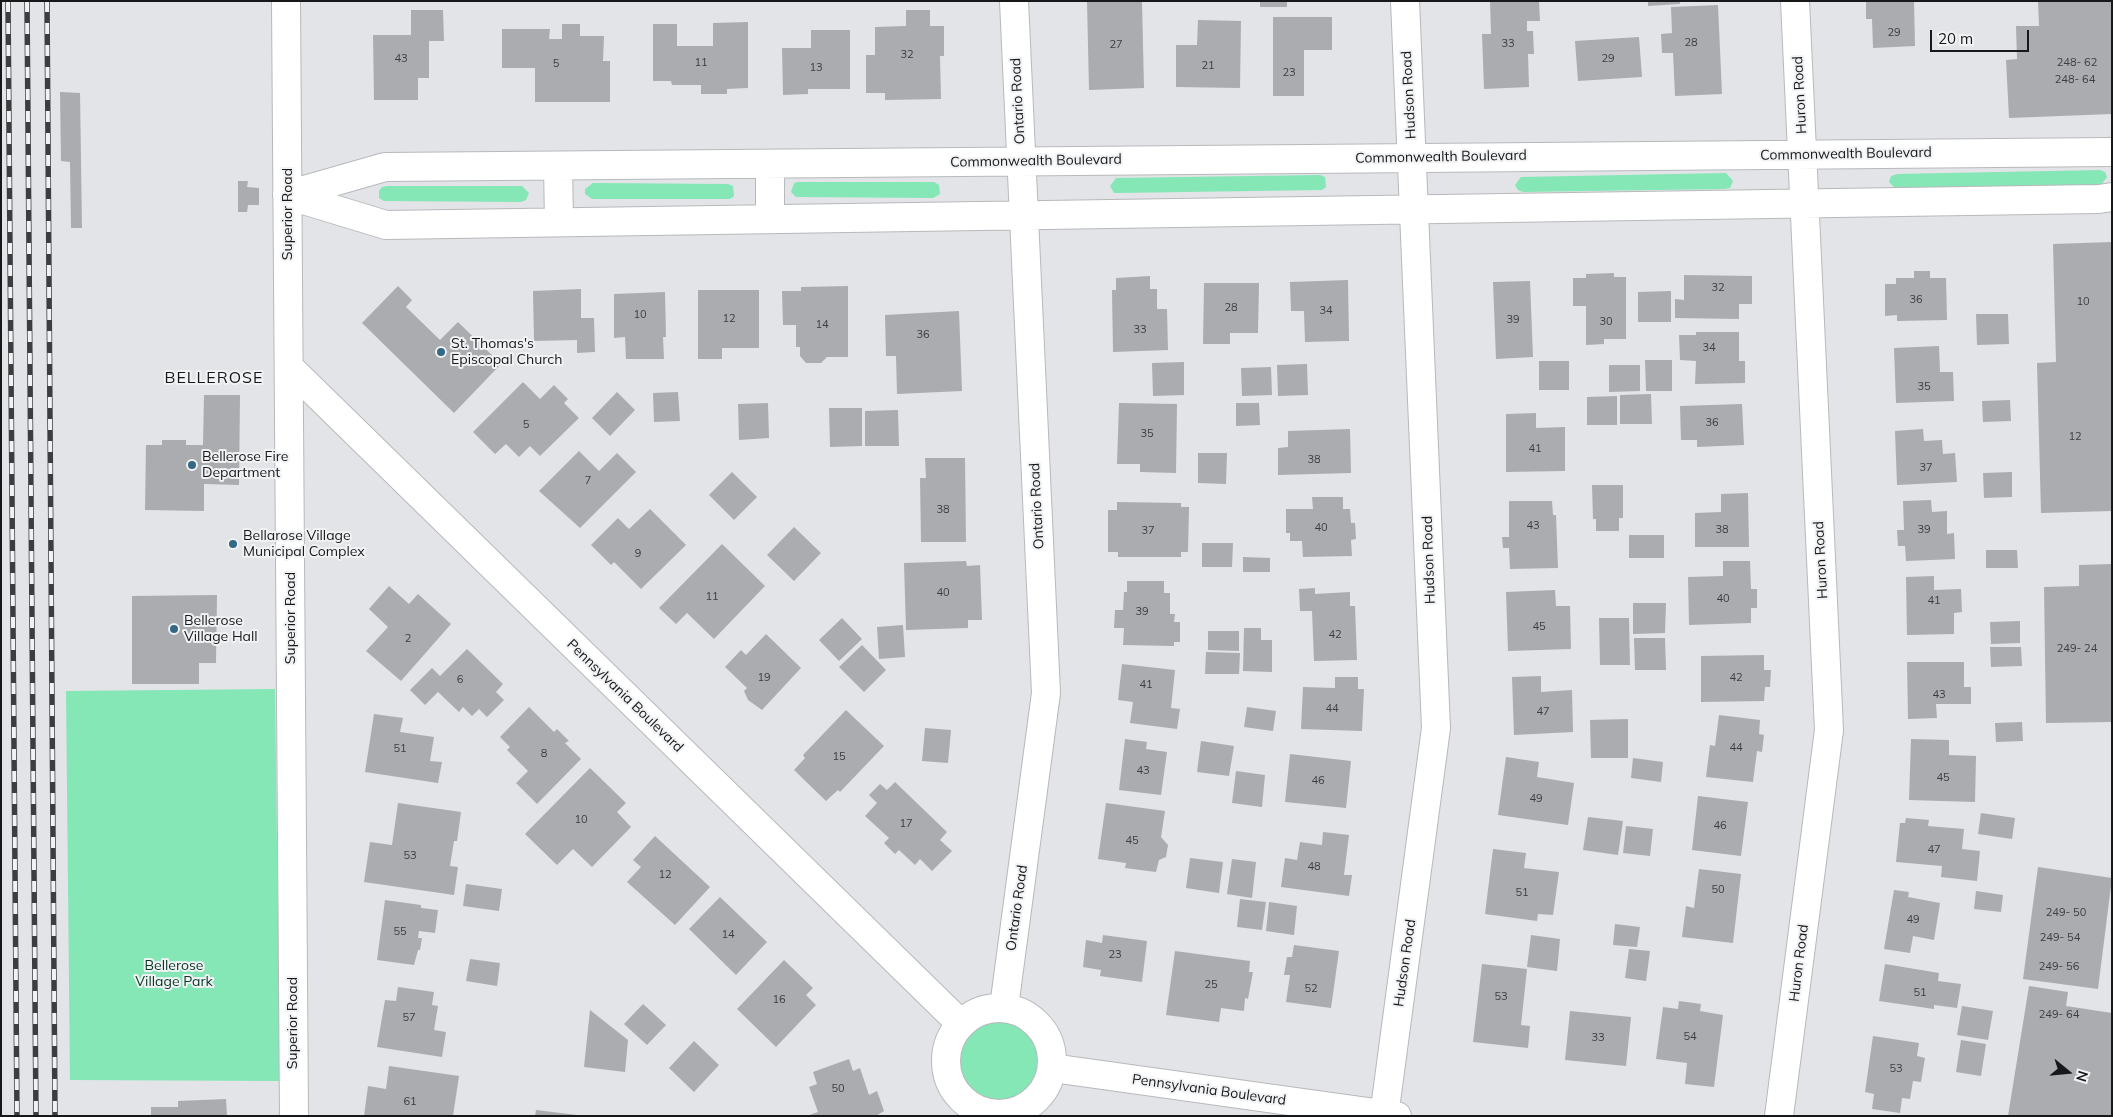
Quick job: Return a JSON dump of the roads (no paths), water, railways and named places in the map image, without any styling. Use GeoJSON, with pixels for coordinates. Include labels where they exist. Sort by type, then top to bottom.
{"type":"FeatureCollection","features":[{"type":"Feature","properties":{"kind":"street","name":"Ontario Road"},"geometry":{"type":"LineString","coordinates":[[1004,1007],[1046,693],[1014,1]]}},
{"type":"Feature","properties":{"kind":"street","name":"Hudson Road"},"geometry":{"type":"LineString","coordinates":[[1388,1115],[1436,728],[1405,1]]}},
{"type":"Feature","properties":{"kind":"street","name":"Huron Road"},"geometry":{"type":"LineString","coordinates":[[1779,1116],[1829,730],[1795,1]]}},
{"type":"Feature","properties":{"kind":"street","name":"Superior Road"},"geometry":{"type":"LineString","coordinates":[[290,5],[287,195],[294,1116]]}},
{"type":"Feature","properties":{"kind":"street","name":"Commonwealth Boulevard"},"geometry":{"type":"LineString","coordinates":[[287,195],[385,167],[2112,152]]}},
{"type":"Feature","properties":{"kind":"street"},"geometry":{"type":"LineString","coordinates":[[770,164],[770,219]]}},
{"type":"Feature","properties":{"kind":"street"},"geometry":{"type":"LineString","coordinates":[[558,166],[559,222]]}},
{"type":"Feature","properties":{"kind":"street"},"geometry":{"type":"LineString","coordinates":[[287,195],[386,224],[2089,200],[2112,196]]}},
{"type":"Feature","properties":{"kind":"street","name":"Pennsylvania Boulevard"},"geometry":{"type":"LineString","coordinates":[[289,367],[961,1024]]}},
{"type":"Feature","properties":{"kind":"street"},"geometry":{"type":"LineString","coordinates":[[1004,1007],[1018,1010],[1041,1027],[1052,1054],[1052,1068],[1048,1082],[1030,1104],[1017,1111],[1003,1114],[988,1114],[974,1108],[961,1097],[952,1084],[947,1069],[947,1053],[952,1037],[961,1024],[973,1014],[988,1008],[1004,1007]]}},
{"type":"Feature","properties":{"kind":"street","name":"Pennsylvania Boulevard"},"geometry":{"type":"LineString","coordinates":[[1052,1068],[1388,1115]]}},
{"type":"Feature","properties":{"kind":"railway"},"geometry":{"type":"LineString","coordinates":[[8,1],[17,1116]]}},
{"type":"Feature","properties":{"kind":"railway"},"geometry":{"type":"LineString","coordinates":[[27,1],[36,1116]]}},
{"type":"Feature","properties":{"kind":"railway"},"geometry":{"type":"LineString","coordinates":[[47,1],[55,1116]]}},
{"type":"Feature","properties":{"kind":"place","name":"St. Thomas's Episcopal Church"},"geometry":{"type":"Point","coordinates":[441,352]}},
{"type":"Feature","properties":{"kind":"place","name":"Bellerose Fire Department"},"geometry":{"type":"Point","coordinates":[192,465]}},
{"type":"Feature","properties":{"kind":"place","name":"Bellarose Village Municipal Complex"},"geometry":{"type":"Point","coordinates":[233,544]}},
{"type":"Feature","properties":{"kind":"place","name":"Bellerose Village Hall"},"geometry":{"type":"Point","coordinates":[174,629]}},
{"type":"Feature","properties":{"kind":"district","name":"BELLEROSE"},"geometry":{"type":"Point","coordinates":[214,378]}},
{"type":"Feature","properties":{"kind":"park label","name":"Bellerose Village Park"},"geometry":{"type":"Point","coordinates":[174,974]}}]}
